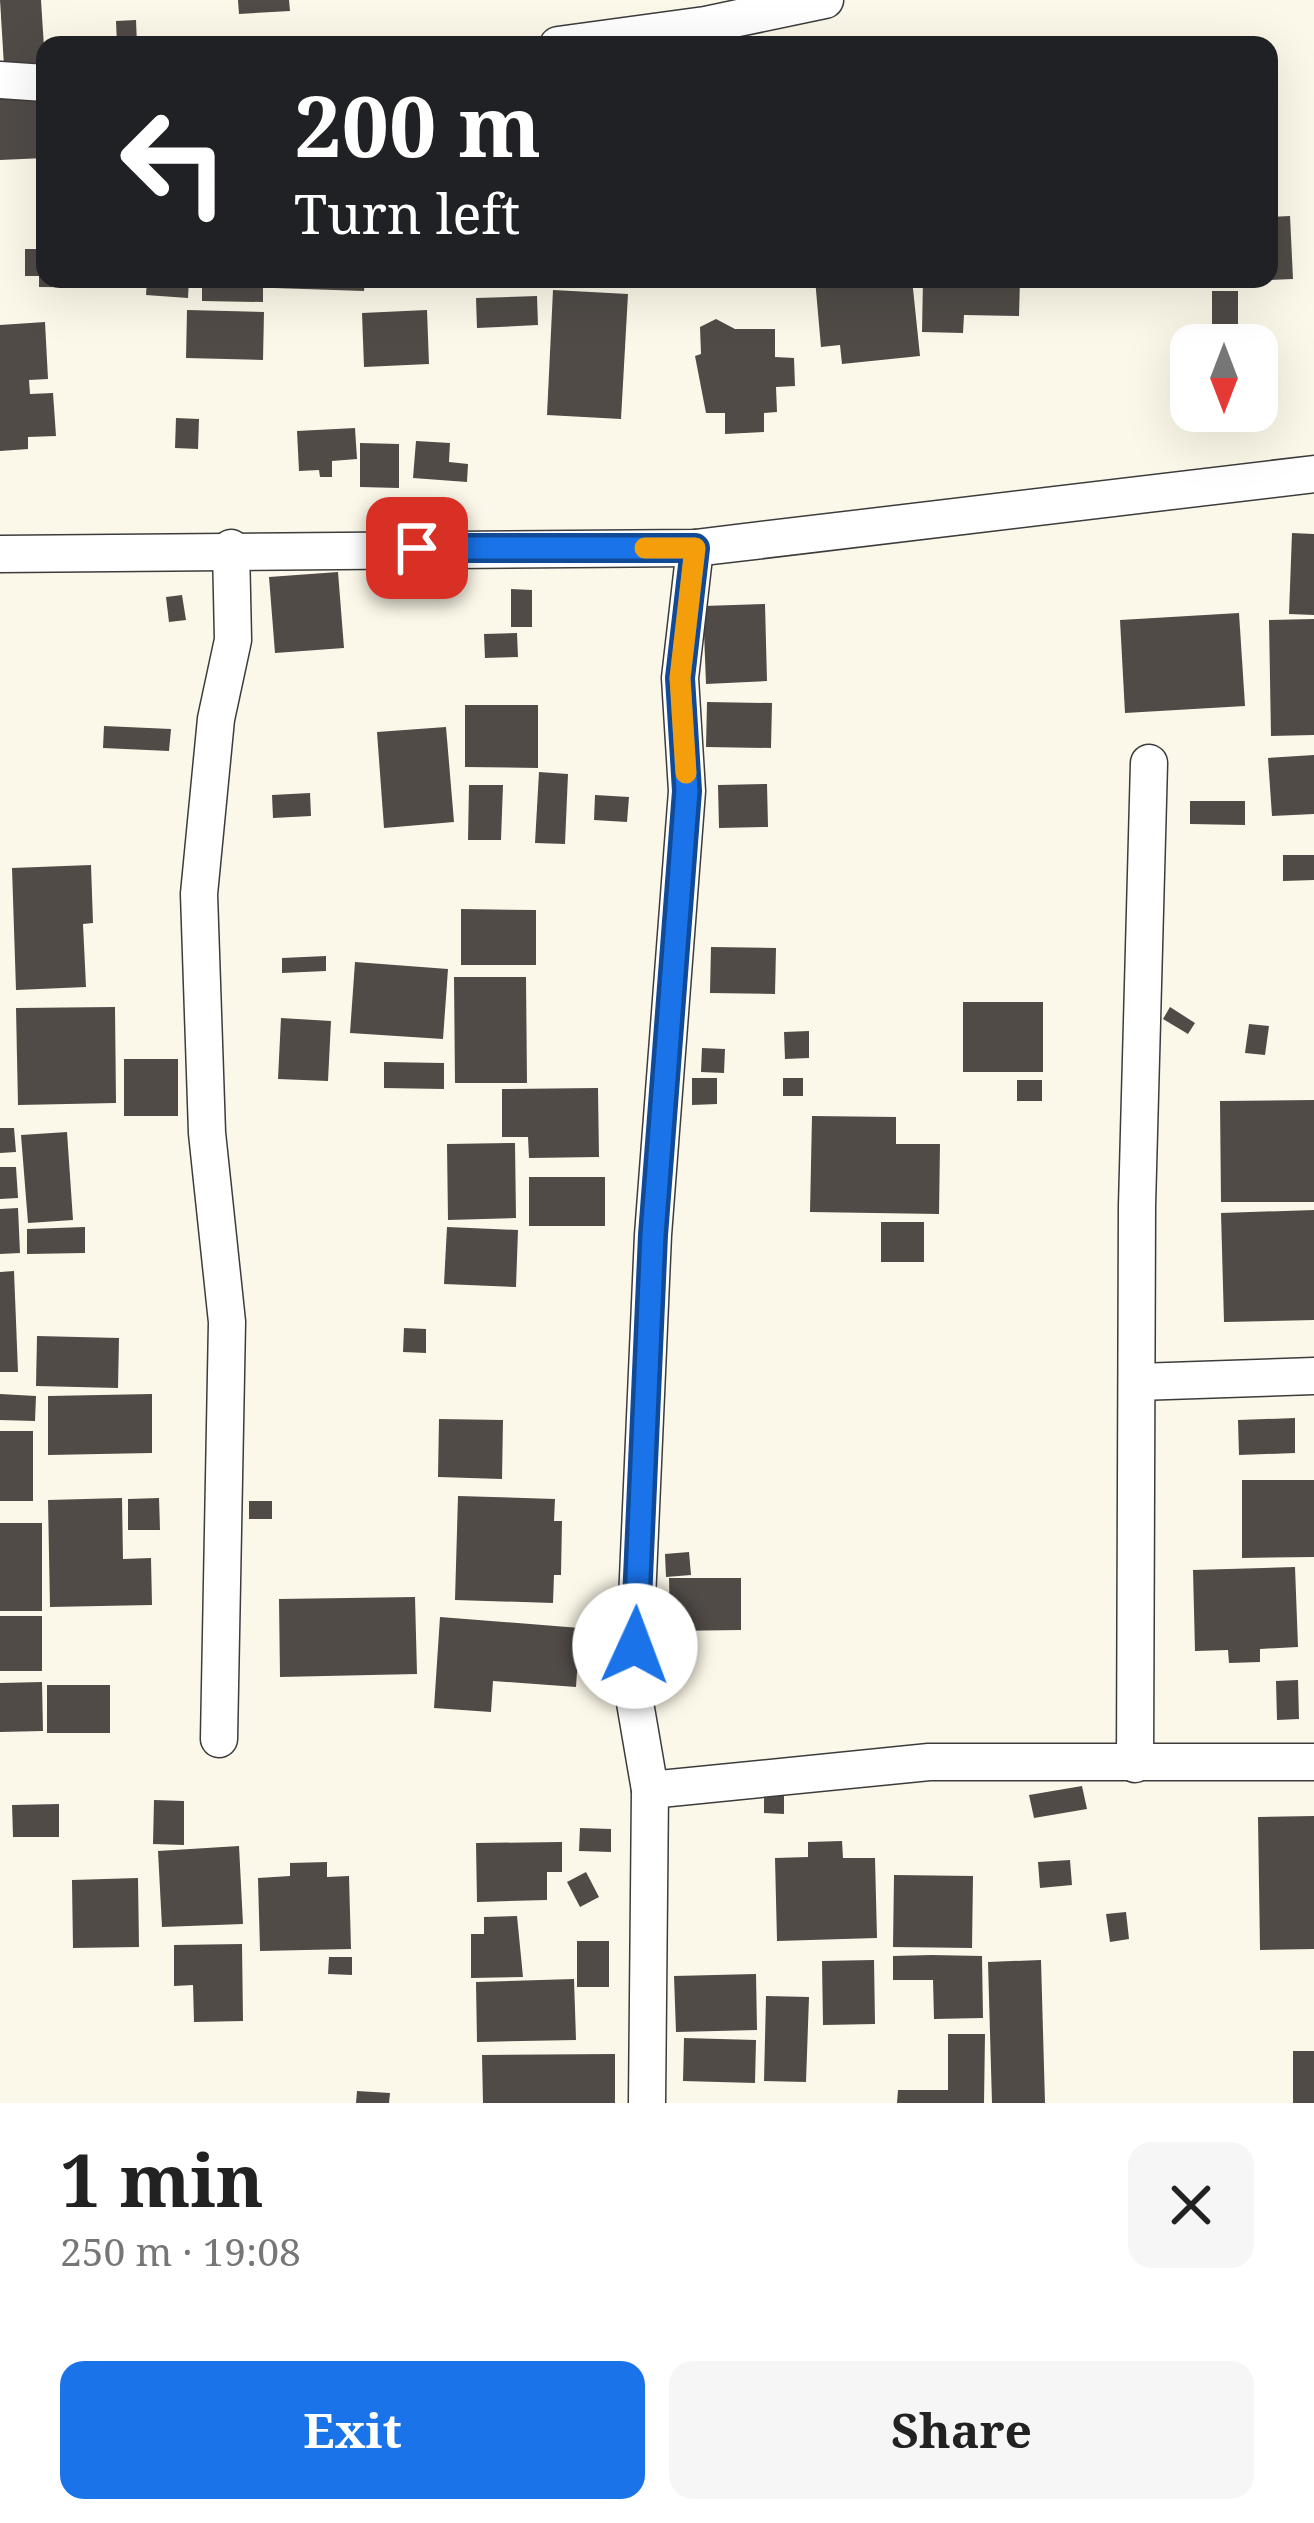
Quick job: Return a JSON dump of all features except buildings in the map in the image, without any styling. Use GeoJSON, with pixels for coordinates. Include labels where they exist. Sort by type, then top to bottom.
{"type":"FeatureCollection","features":[{"type":"Feature","properties":{"kind":"street"},"geometry":{"type":"LineString","coordinates":[[624,36],[825,0]]}},
{"type":"Feature","properties":{"kind":"street"},"geometry":{"type":"LineString","coordinates":[[0,80],[36,82]]}},
{"type":"Feature","properties":{"kind":"street"},"geometry":{"type":"LineString","coordinates":[[0,554],[231,548],[695,548],[1314,474]]}},
{"type":"Feature","properties":{"kind":"street"},"geometry":{"type":"LineString","coordinates":[[219,1739],[226,1322],[207,1133],[200,894],[216,719],[232,640],[231,548]]}},
{"type":"Feature","properties":{"kind":"street"},"geometry":{"type":"LineString","coordinates":[[646,2103],[650,1790],[633,1691],[653,1235],[687,791],[680,678],[695,548]]}},
{"type":"Feature","properties":{"kind":"street"},"geometry":{"type":"LineString","coordinates":[[1136,1764],[1149,764]]}},
{"type":"Feature","properties":{"kind":"street"},"geometry":{"type":"LineString","coordinates":[[1138,1382],[1314,1376]]}},
{"type":"Feature","properties":{"kind":"street"},"geometry":{"type":"LineString","coordinates":[[650,1790],[929,1762],[1314,1762]]}},
{"type":"Feature","properties":{"kind":"slow traffic"},"geometry":{"type":"LineString","coordinates":[[645,548],[695,548],[680,678],[686,773]]}},
{"type":"Feature","properties":{"kind":"route"},"geometry":{"type":"LineString","coordinates":[[417,548],[695,548],[680,678],[687,791],[653,1235],[635,1646]]}}]}
